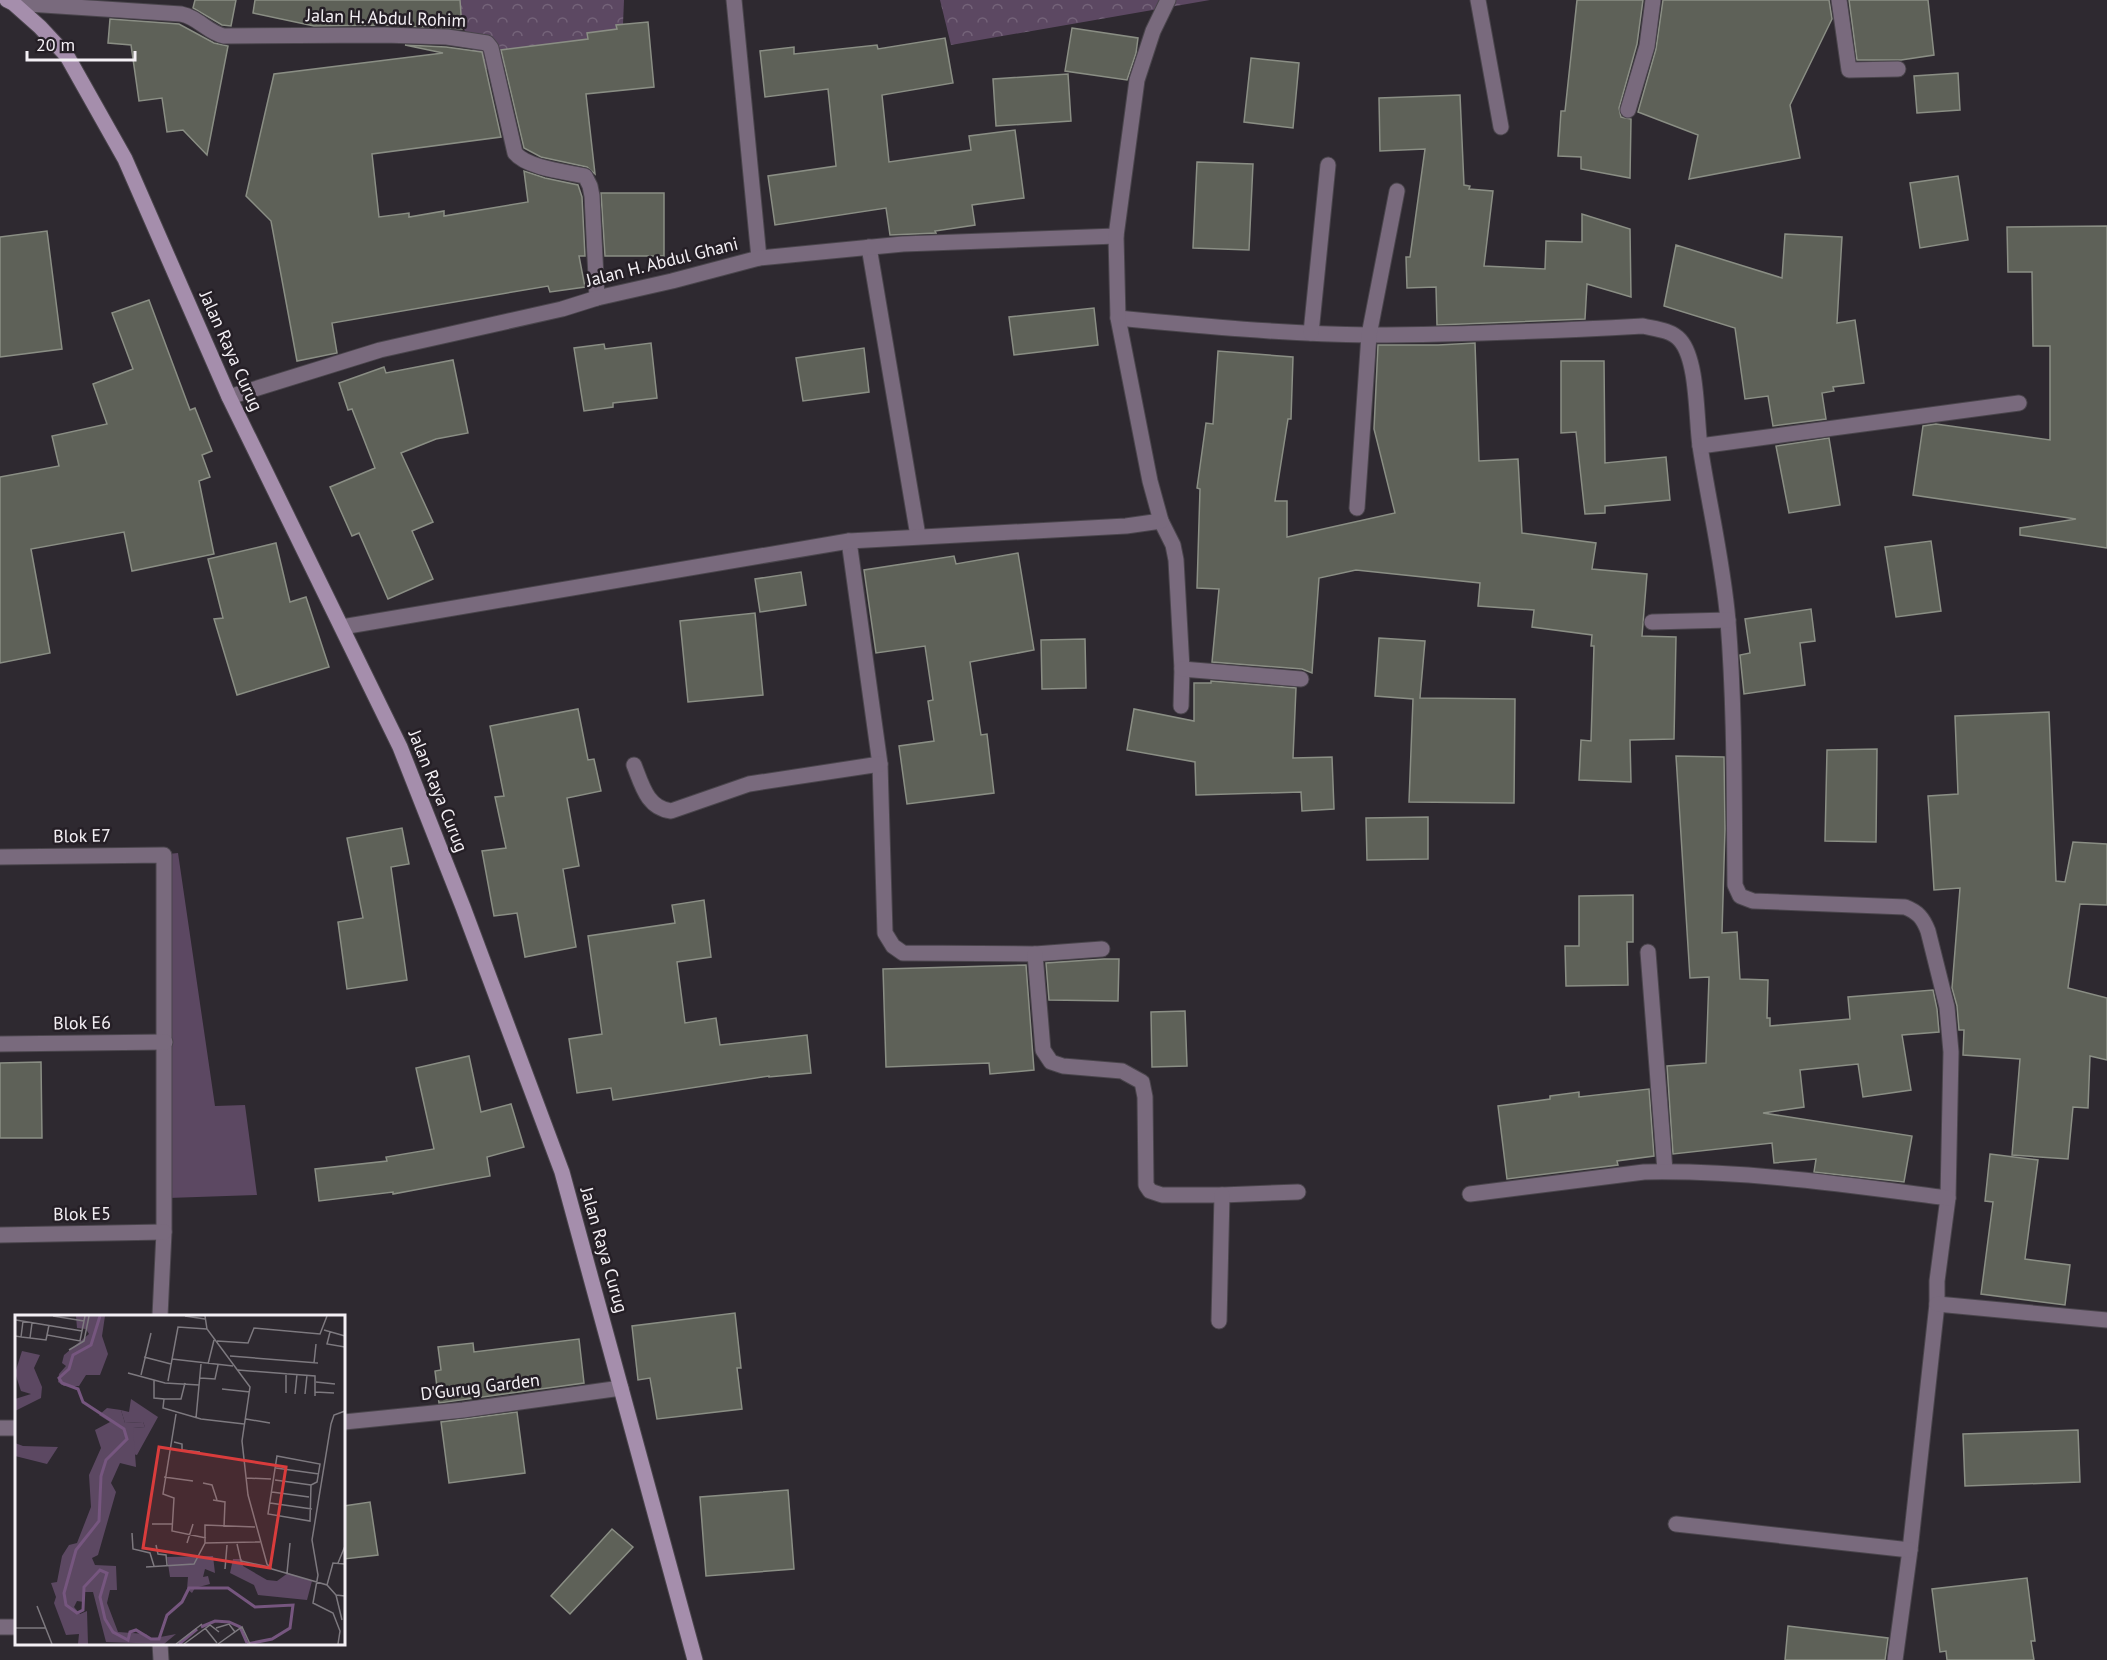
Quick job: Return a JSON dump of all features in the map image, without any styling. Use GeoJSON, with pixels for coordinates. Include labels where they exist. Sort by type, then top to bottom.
{"type":"FeatureCollection","features":[{"type":"Feature","properties":{"kind":"main road","name":"Jalan Raya Curug"},"geometry":{"type":"LineString","coordinates":[[10,1],[40,27],[67,56],[124,159],[229,397],[400,747],[555,1152],[695,1660]]}},
{"type":"Feature","properties":{"kind":"street"},"geometry":{"type":"LineString","coordinates":[[734,0],[759,258]]}},
{"type":"Feature","properties":{"kind":"street"},"geometry":{"type":"LineString","coordinates":[[1168,0],[1153,31],[1137,80],[1116,236],[1118,318],[1150,481],[1161,521],[1173,545],[1176,560],[1182,669],[1181,706]]}},
{"type":"Feature","properties":{"kind":"street"},"geometry":{"type":"LineString","coordinates":[[1478,0],[1501,127]]}},
{"type":"Feature","properties":{"kind":"street"},"geometry":{"type":"LineString","coordinates":[[1628,110],[1647,46],[1653,0]]}},
{"type":"Feature","properties":{"kind":"street"},"geometry":{"type":"LineString","coordinates":[[1839,0],[1849,70],[1898,69]]}},
{"type":"Feature","properties":{"kind":"street","name":"Jalan H. Abdul Rohim"},"geometry":{"type":"LineString","coordinates":[[10,1],[181,14],[196,18],[216,34],[224,36],[384,35],[447,37],[487,43],[491,48],[515,153],[522,160],[554,170],[585,176],[588,181],[592,196],[597,298]]}},
{"type":"Feature","properties":{"kind":"street"},"geometry":{"type":"LineString","coordinates":[[1311,333],[1328,165]]}},
{"type":"Feature","properties":{"kind":"street"},"geometry":{"type":"LineString","coordinates":[[1357,508],[1369,334],[1397,191]]}},
{"type":"Feature","properties":{"kind":"street","name":"Jalan H. Abdul Ghani"},"geometry":{"type":"LineString","coordinates":[[229,397],[380,350],[562,309],[597,298],[759,258],[869,247],[985,240],[1116,236]]}},
{"type":"Feature","properties":{"kind":"street"},"geometry":{"type":"LineString","coordinates":[[869,247],[918,536]]}},
{"type":"Feature","properties":{"kind":"street"},"geometry":{"type":"LineString","coordinates":[[1118,318],[1311,333],[1369,334],[1491,333],[1643,326],[1667,331],[1681,341],[1691,364],[1700,446],[1720,557],[1728,620],[1735,885],[1740,896],[1753,901],[1905,907],[1914,910],[1924,919],[1947,1007],[1951,1052],[1948,1198],[1910,1551],[1895,1660]]}},
{"type":"Feature","properties":{"kind":"street"},"geometry":{"type":"LineString","coordinates":[[1700,446],[2019,403]]}},
{"type":"Feature","properties":{"kind":"street"},"geometry":{"type":"LineString","coordinates":[[342,627],[849,541],[1126,526],[1161,521]]}},
{"type":"Feature","properties":{"kind":"street"},"geometry":{"type":"LineString","coordinates":[[849,541],[880,764],[885,933],[893,946],[903,953],[1035,954],[1102,949]]}},
{"type":"Feature","properties":{"kind":"street"},"geometry":{"type":"LineString","coordinates":[[1652,622],[1728,620]]}},
{"type":"Feature","properties":{"kind":"street"},"geometry":{"type":"LineString","coordinates":[[1182,669],[1302,679]]}},
{"type":"Feature","properties":{"kind":"street"},"geometry":{"type":"LineString","coordinates":[[634,765],[646,794],[654,806],[671,811],[749,784],[880,764]]}},
{"type":"Feature","properties":{"kind":"street","name":"Blok E7"},"geometry":{"type":"LineString","coordinates":[[0,857],[164,855],[165,1042]]}},
{"type":"Feature","properties":{"kind":"street"},"geometry":{"type":"LineString","coordinates":[[1648,952],[1665,1171]]}},
{"type":"Feature","properties":{"kind":"street"},"geometry":{"type":"LineString","coordinates":[[1035,954],[1043,1050],[1051,1062],[1063,1066],[1122,1071],[1142,1082],[1145,1097],[1146,1185],[1150,1191],[1162,1195],[1298,1191]]}},
{"type":"Feature","properties":{"kind":"street"},"geometry":{"type":"LineString","coordinates":[[160,1315],[164,1232],[165,1042]]}},
{"type":"Feature","properties":{"kind":"street","name":"Blok E6"},"geometry":{"type":"LineString","coordinates":[[0,1044],[165,1042]]}},
{"type":"Feature","properties":{"kind":"street"},"geometry":{"type":"LineString","coordinates":[[1470,1194],[1665,1171],[1719,1172],[1807,1179],[1948,1198]]}},
{"type":"Feature","properties":{"kind":"street"},"geometry":{"type":"LineString","coordinates":[[1219,1321],[1222,1195]]}},
{"type":"Feature","properties":{"kind":"street","name":"Blok E5"},"geometry":{"type":"LineString","coordinates":[[0,1234],[164,1232]]}},
{"type":"Feature","properties":{"kind":"street"},"geometry":{"type":"LineString","coordinates":[[1937,1304],[2107,1320]]}},
{"type":"Feature","properties":{"kind":"street","name":"D'Gurug Garden"},"geometry":{"type":"LineString","coordinates":[[345,1422],[463,1410],[621,1388]]}},
{"type":"Feature","properties":{"kind":"street"},"geometry":{"type":"LineString","coordinates":[[1676,1524],[1910,1551]]}},
{"type":"Feature","properties":{"kind":"street"},"geometry":{"type":"LineString","coordinates":[[160,1645],[161,1660]]}},
{"type":"Feature","properties":{"kind":"green space"},"geometry":{"type":"Polygon","coordinates":[[[452,0],[624,0],[622,48],[481,70],[452,0]]]}},
{"type":"Feature","properties":{"kind":"green space"},"geometry":{"type":"Polygon","coordinates":[[[940,0],[1210,0],[951,45],[940,0]]]}},
{"type":"Feature","properties":{"kind":"green space"},"geometry":{"type":"Polygon","coordinates":[[[178,853],[215,1106],[245,1105],[257,1195],[168,1198],[168,854],[178,853]]]}},
{"type":"Feature","properties":{"kind":"building"},"geometry":{"type":"Polygon","coordinates":[[[195,0],[236,0],[231,26],[222,25],[193,8],[195,0]]]}},
{"type":"Feature","properties":{"kind":"building"},"geometry":{"type":"Polygon","coordinates":[[[255,0],[460,0],[462,29],[384,25],[314,26],[253,13],[255,0]]]}},
{"type":"Feature","properties":{"kind":"building"},"geometry":{"type":"Polygon","coordinates":[[[1577,0],[1643,0],[1637,44],[1619,108],[1621,117],[1631,119],[1630,178],[1581,169],[1581,157],[1558,156],[1561,111],[1565,111],[1577,0]]]}},
{"type":"Feature","properties":{"kind":"building"},"geometry":{"type":"Polygon","coordinates":[[[1663,0],[1829,0],[1832,19],[1790,105],[1800,158],[1689,179],[1698,135],[1638,112],[1656,49],[1663,0]]]}},
{"type":"Feature","properties":{"kind":"building"},"geometry":{"type":"Polygon","coordinates":[[[1849,0],[1928,0],[1934,55],[1901,60],[1857,60],[1849,0]]]}},
{"type":"Feature","properties":{"kind":"building"},"geometry":{"type":"Polygon","coordinates":[[[110,19],[179,24],[214,43],[228,46],[207,155],[183,130],[167,132],[162,98],[139,101],[131,45],[108,43],[110,19]]]}},
{"type":"Feature","properties":{"kind":"building"},"geometry":{"type":"Polygon","coordinates":[[[648,22],[654,87],[586,94],[595,174],[587,167],[541,157],[524,148],[501,50],[588,39],[587,33],[617,29],[616,25],[648,22]]]}},
{"type":"Feature","properties":{"kind":"building"},"geometry":{"type":"Polygon","coordinates":[[[1072,28],[1138,38],[1136,53],[1127,80],[1065,71],[1072,28]]]}},
{"type":"Feature","properties":{"kind":"building"},"geometry":{"type":"Polygon","coordinates":[[[945,38],[953,83],[882,95],[889,162],[971,150],[969,136],[1015,130],[1024,198],[972,205],[975,225],[935,231],[936,233],[890,235],[886,208],[775,225],[768,176],[836,166],[828,89],[765,97],[760,51],[794,47],[794,54],[877,45],[878,49],[945,38]]]}},
{"type":"Feature","properties":{"kind":"building"},"geometry":{"type":"Polygon","coordinates":[[[405,45],[482,52],[501,137],[372,154],[379,217],[409,213],[409,217],[444,211],[444,216],[528,202],[524,171],[578,185],[582,197],[585,256],[579,256],[585,287],[550,292],[548,286],[332,323],[337,353],[297,361],[271,221],[246,196],[274,74],[443,53],[405,45]]]}},
{"type":"Feature","properties":{"kind":"building"},"geometry":{"type":"Polygon","coordinates":[[[1251,58],[1299,63],[1293,128],[1244,122],[1251,58]]]}},
{"type":"Feature","properties":{"kind":"building"},"geometry":{"type":"Polygon","coordinates":[[[1958,73],[1960,110],[1917,113],[1914,76],[1958,73]]]}},
{"type":"Feature","properties":{"kind":"building"},"geometry":{"type":"Polygon","coordinates":[[[1068,74],[1071,121],[996,126],[993,79],[1068,74]]]}},
{"type":"Feature","properties":{"kind":"building"},"geometry":{"type":"Polygon","coordinates":[[[1460,95],[1464,185],[1470,186],[1469,189],[1493,191],[1484,266],[1545,269],[1546,241],[1582,242],[1582,214],[1630,229],[1631,297],[1587,284],[1585,319],[1437,325],[1436,287],[1407,288],[1406,257],[1410,257],[1425,149],[1380,151],[1379,98],[1460,95]]]}},
{"type":"Feature","properties":{"kind":"building"},"geometry":{"type":"Polygon","coordinates":[[[1197,162],[1253,164],[1249,250],[1193,248],[1197,162]]]}},
{"type":"Feature","properties":{"kind":"building"},"geometry":{"type":"Polygon","coordinates":[[[1958,176],[1968,240],[1920,248],[1910,183],[1958,176]]]}},
{"type":"Feature","properties":{"kind":"building"},"geometry":{"type":"Polygon","coordinates":[[[601,193],[664,193],[664,256],[605,256],[601,193]]]}},
{"type":"Feature","properties":{"kind":"building"},"geometry":{"type":"Polygon","coordinates":[[[2107,226],[2107,548],[2020,535],[2020,528],[2076,519],[1913,495],[1923,426],[1936,424],[2050,440],[2050,346],[2033,346],[2032,272],[2008,272],[2007,227],[2107,226]]]}},
{"type":"Feature","properties":{"kind":"building"},"geometry":{"type":"Polygon","coordinates":[[[47,231],[62,349],[0,357],[0,237],[47,231]]]}},
{"type":"Feature","properties":{"kind":"building"},"geometry":{"type":"Polygon","coordinates":[[[1785,234],[1842,237],[1837,323],[1855,320],[1864,383],[1833,387],[1834,391],[1822,393],[1826,419],[1773,426],[1768,396],[1745,399],[1735,328],[1664,306],[1676,245],[1782,278],[1785,234]]]}},
{"type":"Feature","properties":{"kind":"building"},"geometry":{"type":"Polygon","coordinates":[[[149,300],[190,410],[195,408],[212,451],[202,455],[210,477],[199,481],[214,554],[132,571],[124,532],[31,549],[50,653],[0,663],[0,477],[59,466],[52,436],[107,424],[93,384],[133,369],[112,313],[149,300]]]}},
{"type":"Feature","properties":{"kind":"building"},"geometry":{"type":"Polygon","coordinates":[[[1094,308],[1098,345],[1014,355],[1009,317],[1094,308]]]}},
{"type":"Feature","properties":{"kind":"building"},"geometry":{"type":"Polygon","coordinates":[[[651,343],[657,398],[613,403],[613,407],[584,411],[574,348],[604,344],[605,349],[651,343]]]}},
{"type":"Feature","properties":{"kind":"building"},"geometry":{"type":"Polygon","coordinates":[[[1475,343],[1479,461],[1518,459],[1522,533],[1596,543],[1592,569],[1647,574],[1642,636],[1676,637],[1674,739],[1630,740],[1631,782],[1579,780],[1581,740],[1591,741],[1594,646],[1591,646],[1592,635],[1532,627],[1534,610],[1478,606],[1480,583],[1356,570],[1319,578],[1312,673],[1302,669],[1212,662],[1219,589],[1197,588],[1200,489],[1197,488],[1206,423],[1213,424],[1218,351],[1293,357],[1291,419],[1288,419],[1275,501],[1287,501],[1287,537],[1395,513],[1374,429],[1378,345],[1475,343]]]}},
{"type":"Feature","properties":{"kind":"building"},"geometry":{"type":"Polygon","coordinates":[[[864,348],[869,392],[803,401],[796,358],[864,348]]]}},
{"type":"Feature","properties":{"kind":"building"},"geometry":{"type":"Polygon","coordinates":[[[453,360],[468,433],[436,439],[401,453],[433,522],[412,531],[433,579],[388,599],[359,533],[352,536],[330,487],[375,468],[352,409],[348,410],[339,383],[384,367],[386,373],[453,360]]]}},
{"type":"Feature","properties":{"kind":"building"},"geometry":{"type":"Polygon","coordinates":[[[1561,361],[1604,361],[1605,463],[1666,457],[1670,500],[1605,506],[1605,513],[1585,514],[1576,432],[1561,433],[1561,361]]]}},
{"type":"Feature","properties":{"kind":"building"},"geometry":{"type":"Polygon","coordinates":[[[1829,438],[1840,505],[1789,513],[1776,446],[1829,438]]]}},
{"type":"Feature","properties":{"kind":"building"},"geometry":{"type":"Polygon","coordinates":[[[1931,541],[1941,611],[1896,617],[1885,547],[1931,541]]]}},
{"type":"Feature","properties":{"kind":"building"},"geometry":{"type":"Polygon","coordinates":[[[276,543],[290,602],[306,597],[329,667],[237,695],[214,619],[223,618],[208,559],[276,543]]]}},
{"type":"Feature","properties":{"kind":"building"},"geometry":{"type":"Polygon","coordinates":[[[1018,553],[1034,650],[970,662],[981,735],[987,734],[994,793],[907,804],[899,746],[934,741],[928,701],[933,700],[925,646],[876,653],[864,570],[954,556],[956,564],[1018,553]]]}},
{"type":"Feature","properties":{"kind":"building"},"geometry":{"type":"Polygon","coordinates":[[[801,572],[806,605],[760,612],[755,579],[801,572]]]}},
{"type":"Feature","properties":{"kind":"building"},"geometry":{"type":"Polygon","coordinates":[[[1811,609],[1815,641],[1800,643],[1805,685],[1744,694],[1740,655],[1750,653],[1745,619],[1811,609]]]}},
{"type":"Feature","properties":{"kind":"building"},"geometry":{"type":"Polygon","coordinates":[[[755,613],[763,695],[688,702],[680,621],[755,613]]]}},
{"type":"Feature","properties":{"kind":"building"},"geometry":{"type":"Polygon","coordinates":[[[1379,638],[1425,641],[1420,698],[1515,699],[1514,803],[1409,802],[1413,699],[1375,696],[1379,638]]]}},
{"type":"Feature","properties":{"kind":"building"},"geometry":{"type":"Polygon","coordinates":[[[1085,639],[1086,688],[1042,689],[1041,640],[1085,639]]]}},
{"type":"Feature","properties":{"kind":"building"},"geometry":{"type":"Polygon","coordinates":[[[1211,681],[1296,688],[1293,758],[1332,757],[1334,809],[1302,811],[1301,792],[1196,795],[1195,762],[1127,750],[1134,709],[1194,721],[1194,683],[1211,683],[1211,681]]]}},
{"type":"Feature","properties":{"kind":"building"},"geometry":{"type":"Polygon","coordinates":[[[578,709],[588,760],[594,759],[601,791],[567,798],[579,866],[563,869],[576,947],[525,957],[517,913],[494,916],[482,851],[506,848],[495,797],[504,796],[490,726],[578,709]]]}},
{"type":"Feature","properties":{"kind":"building"},"geometry":{"type":"Polygon","coordinates":[[[2049,712],[2056,881],[2065,882],[2073,842],[2107,844],[2107,905],[2080,904],[2068,988],[2107,998],[2107,1060],[2090,1056],[2088,1108],[2073,1107],[2068,1159],[2012,1155],[2020,1059],[1963,1055],[1964,1030],[1959,1030],[1957,1006],[1952,988],[1960,888],[1934,890],[1928,796],[1958,794],[1955,716],[2049,712]]]}},
{"type":"Feature","properties":{"kind":"building"},"geometry":{"type":"Polygon","coordinates":[[[1877,749],[1876,842],[1825,841],[1827,750],[1877,749]]]}},
{"type":"Feature","properties":{"kind":"building"},"geometry":{"type":"Polygon","coordinates":[[[1676,756],[1724,757],[1725,829],[1722,933],[1737,932],[1740,979],[1768,980],[1767,1018],[1770,1018],[1770,1026],[1850,1019],[1848,997],[1933,990],[1939,1032],[1902,1035],[1911,1090],[1863,1097],[1858,1064],[1800,1070],[1804,1107],[1763,1113],[1912,1136],[1904,1182],[1814,1172],[1816,1159],[1774,1163],[1772,1143],[1673,1154],[1667,1066],[1706,1063],[1709,977],[1690,978],[1676,756]]]}},
{"type":"Feature","properties":{"kind":"building"},"geometry":{"type":"Polygon","coordinates":[[[1428,817],[1428,859],[1367,860],[1366,818],[1428,817]]]}},
{"type":"Feature","properties":{"kind":"building"},"geometry":{"type":"Polygon","coordinates":[[[402,828],[409,864],[391,867],[407,980],[347,989],[338,922],[363,918],[347,838],[402,828]]]}},
{"type":"Feature","properties":{"kind":"building"},"geometry":{"type":"Polygon","coordinates":[[[1633,895],[1633,942],[1627,942],[1628,985],[1566,986],[1565,946],[1579,946],[1579,896],[1633,895]]]}},
{"type":"Feature","properties":{"kind":"building"},"geometry":{"type":"Polygon","coordinates":[[[704,900],[711,957],[677,962],[685,1023],[716,1018],[720,1045],[807,1035],[811,1073],[769,1076],[613,1100],[611,1088],[577,1093],[569,1039],[602,1034],[588,936],[675,923],[672,905],[704,900]]]}},
{"type":"Feature","properties":{"kind":"building"},"geometry":{"type":"Polygon","coordinates":[[[1119,959],[1118,1001],[1049,1000],[1046,963],[1119,959]]]}},
{"type":"Feature","properties":{"kind":"building"},"geometry":{"type":"Polygon","coordinates":[[[1026,965],[1034,1070],[990,1074],[989,1063],[886,1067],[883,969],[1026,965]]]}},
{"type":"Feature","properties":{"kind":"building"},"geometry":{"type":"Polygon","coordinates":[[[1185,1011],[1187,1066],[1152,1067],[1151,1012],[1185,1011]]]}},
{"type":"Feature","properties":{"kind":"building"},"geometry":{"type":"Polygon","coordinates":[[[469,1056],[481,1112],[511,1104],[524,1147],[487,1157],[490,1176],[393,1194],[393,1192],[319,1201],[315,1169],[387,1161],[386,1157],[434,1149],[416,1068],[469,1056]]]}},
{"type":"Feature","properties":{"kind":"building"},"geometry":{"type":"Polygon","coordinates":[[[41,1062],[42,1138],[0,1138],[0,1063],[41,1062]]]}},
{"type":"Feature","properties":{"kind":"building"},"geometry":{"type":"Polygon","coordinates":[[[1649,1089],[1654,1156],[1617,1161],[1618,1165],[1507,1179],[1498,1106],[1550,1099],[1550,1096],[1579,1092],[1579,1097],[1649,1089]]]}},
{"type":"Feature","properties":{"kind":"building"},"geometry":{"type":"Polygon","coordinates":[[[1990,1154],[2038,1160],[2025,1259],[2070,1265],[2065,1305],[1981,1294],[1993,1202],[1985,1201],[1990,1154]]]}},
{"type":"Feature","properties":{"kind":"building"},"geometry":{"type":"Polygon","coordinates":[[[735,1313],[741,1368],[737,1368],[742,1409],[657,1419],[650,1378],[638,1380],[632,1326],[735,1313]]]}},
{"type":"Feature","properties":{"kind":"building"},"geometry":{"type":"Polygon","coordinates":[[[579,1339],[584,1383],[439,1403],[435,1371],[441,1370],[438,1347],[473,1343],[474,1352],[579,1339]]]}},
{"type":"Feature","properties":{"kind":"building"},"geometry":{"type":"Polygon","coordinates":[[[517,1412],[525,1473],[449,1483],[441,1422],[517,1412]]]}},
{"type":"Feature","properties":{"kind":"building"},"geometry":{"type":"Polygon","coordinates":[[[2078,1430],[2080,1482],[1965,1486],[1963,1434],[2078,1430]]]}},
{"type":"Feature","properties":{"kind":"building"},"geometry":{"type":"Polygon","coordinates":[[[788,1490],[794,1569],[706,1576],[700,1497],[788,1490]]]}},
{"type":"Feature","properties":{"kind":"building"},"geometry":{"type":"Polygon","coordinates":[[[370,1502],[378,1555],[345,1559],[345,1506],[370,1502]]]}},
{"type":"Feature","properties":{"kind":"building"},"geometry":{"type":"Polygon","coordinates":[[[612,1529],[633,1547],[570,1614],[551,1596],[612,1529]]]}},
{"type":"Feature","properties":{"kind":"building"},"geometry":{"type":"Polygon","coordinates":[[[2027,1578],[2035,1641],[2031,1641],[2034,1660],[1947,1660],[1946,1651],[1940,1652],[1932,1589],[2027,1578]]]}},
{"type":"Feature","properties":{"kind":"building"},"geometry":{"type":"Polygon","coordinates":[[[1788,1626],[1888,1638],[1885,1660],[1785,1660],[1788,1626]]]}}]}
